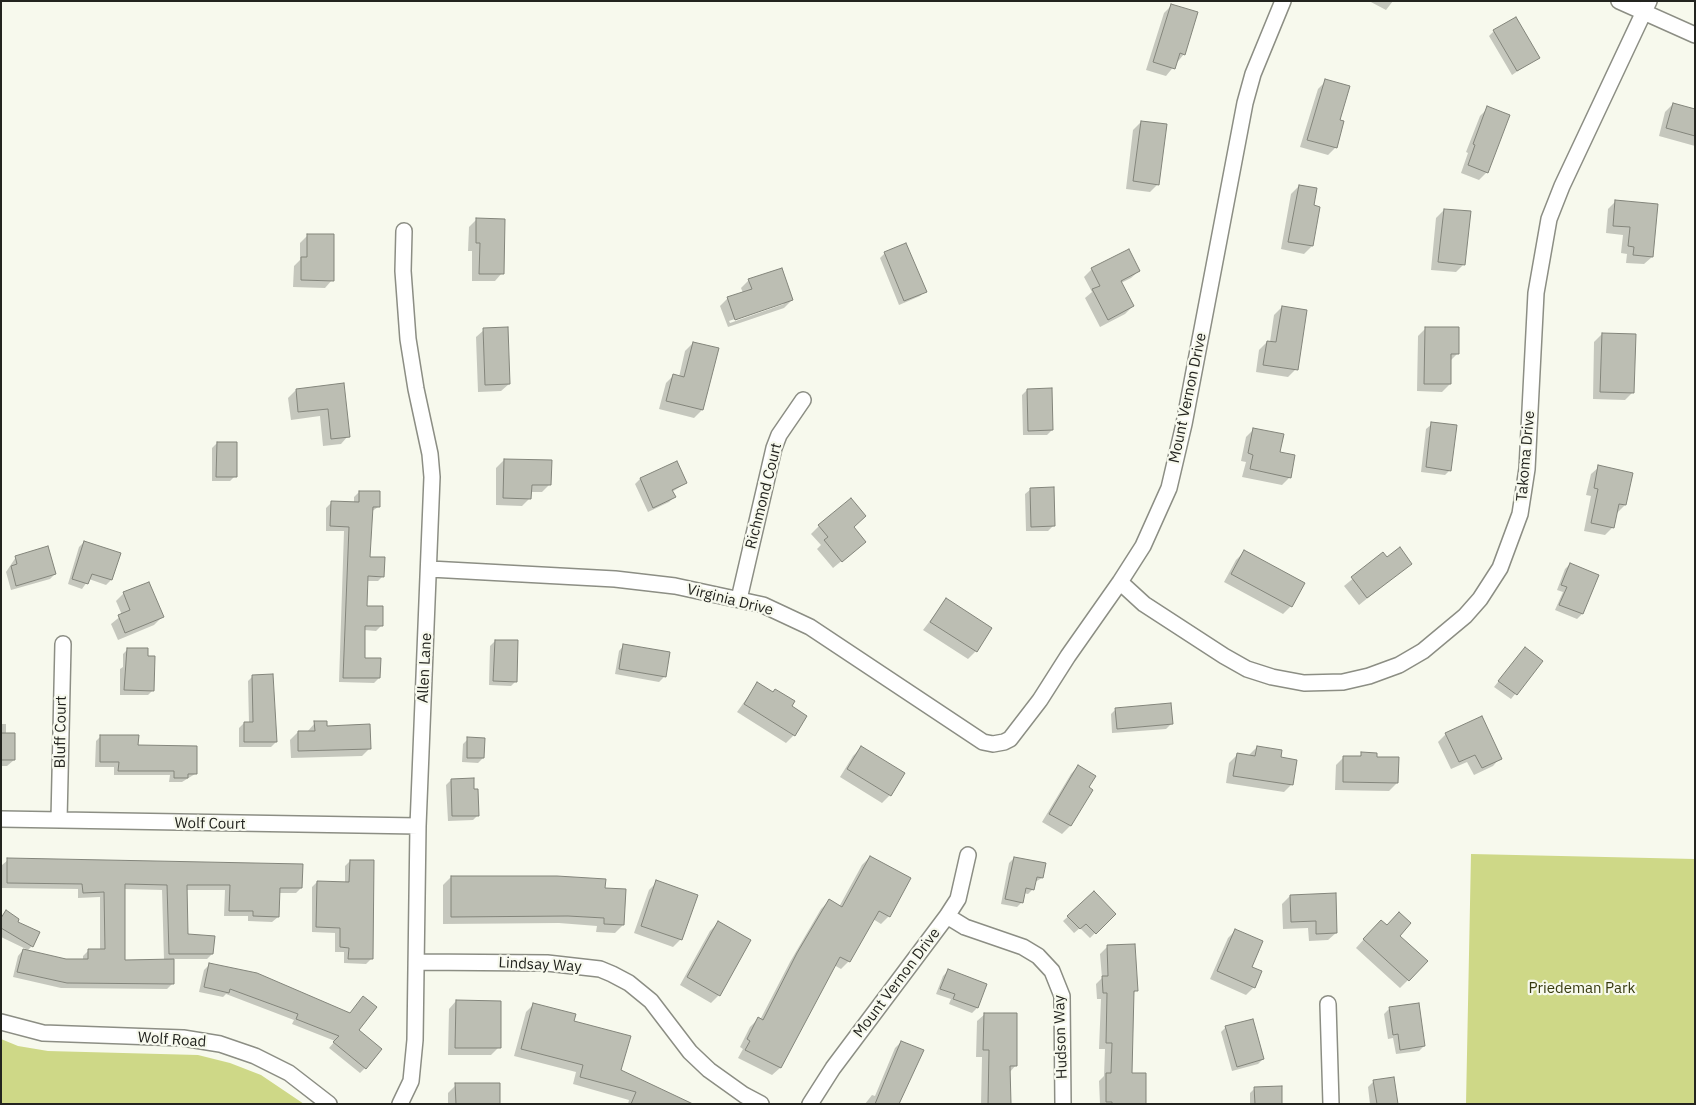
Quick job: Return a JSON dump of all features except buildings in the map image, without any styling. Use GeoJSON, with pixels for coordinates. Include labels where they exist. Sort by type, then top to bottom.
{"type":"FeatureCollection","features":[{"type":"Feature","properties":{"kind":"street","name":"Mount Vernon Drive"},"geometry":{"type":"LineString","coordinates":[[993,744],[1004,742],[1016,731],[1040,700],[1143,546],[1169,488],[1190,395],[1245,103],[1256,65],[1283,1]]}},
{"type":"Feature","properties":{"kind":"street"},"geometry":{"type":"LineString","coordinates":[[1619,1],[1646,7],[1695,35]]}},
{"type":"Feature","properties":{"kind":"street","name":"Takoma Drive"},"geometry":{"type":"LineString","coordinates":[[1120,582],[1144,604],[1247,669],[1272,677],[1304,683],[1343,682],[1369,676],[1399,665],[1423,651],[1465,616],[1480,599],[1500,568],[1520,514],[1527,470],[1536,293],[1549,219],[1562,186],[1646,7]]}},
{"type":"Feature","properties":{"kind":"street","name":"Allen Lane"},"geometry":{"type":"LineString","coordinates":[[400,1104],[412,1080],[418,826],[430,569],[432,478],[430,454],[416,389],[408,339],[403,270],[404,231]]}},
{"type":"Feature","properties":{"kind":"street","name":"Richmond Court"},"geometry":{"type":"LineString","coordinates":[[739,599],[774,448],[779,436],[803,400]]}},
{"type":"Feature","properties":{"kind":"street","name":"Virginia Drive"},"geometry":{"type":"LineString","coordinates":[[430,569],[582,576],[675,586],[739,599],[784,613],[810,627],[928,707],[984,742],[993,744]]}},
{"type":"Feature","properties":{"kind":"street","name":"Bluff Court"},"geometry":{"type":"LineString","coordinates":[[59,820],[63,644]]}},
{"type":"Feature","properties":{"kind":"street","name":"Wolf Court"},"geometry":{"type":"LineString","coordinates":[[1,819],[136,823],[418,826]]}},
{"type":"Feature","properties":{"kind":"street","name":"Mount Vernon Drive"},"geometry":{"type":"LineString","coordinates":[[810,1104],[833,1068],[958,899],[968,855]]}},
{"type":"Feature","properties":{"kind":"street","name":"Hudson Way"},"geometry":{"type":"LineString","coordinates":[[947,916],[965,927],[1023,947],[1038,956],[1052,971],[1062,996],[1063,1104]]}},
{"type":"Feature","properties":{"kind":"street","name":"Lindsay Way"},"geometry":{"type":"LineString","coordinates":[[416,962],[547,963],[572,965],[606,972],[629,983],[651,1000],[690,1052],[708,1070],[744,1095],[761,1104]]}},
{"type":"Feature","properties":{"kind":"street"},"geometry":{"type":"LineString","coordinates":[[1328,1004],[1331,1104]]}},
{"type":"Feature","properties":{"kind":"street","name":"Wolf Road"},"geometry":{"type":"LineString","coordinates":[[1,1022],[43,1033],[183,1038],[220,1044],[255,1056],[289,1073],[329,1104]]}},
{"type":"Feature","properties":{"kind":"green space","name":"Priedeman Park"},"geometry":{"type":"Polygon","coordinates":[[[1471,854],[1695,859],[1695,1104],[1466,1104],[1471,854]]]}},
{"type":"Feature","properties":{"kind":"green space"},"geometry":{"type":"Polygon","coordinates":[[[1,1039],[18,1046],[48,1051],[198,1055],[230,1063],[261,1075],[304,1104],[1,1104],[1,1039]]]}}]}
